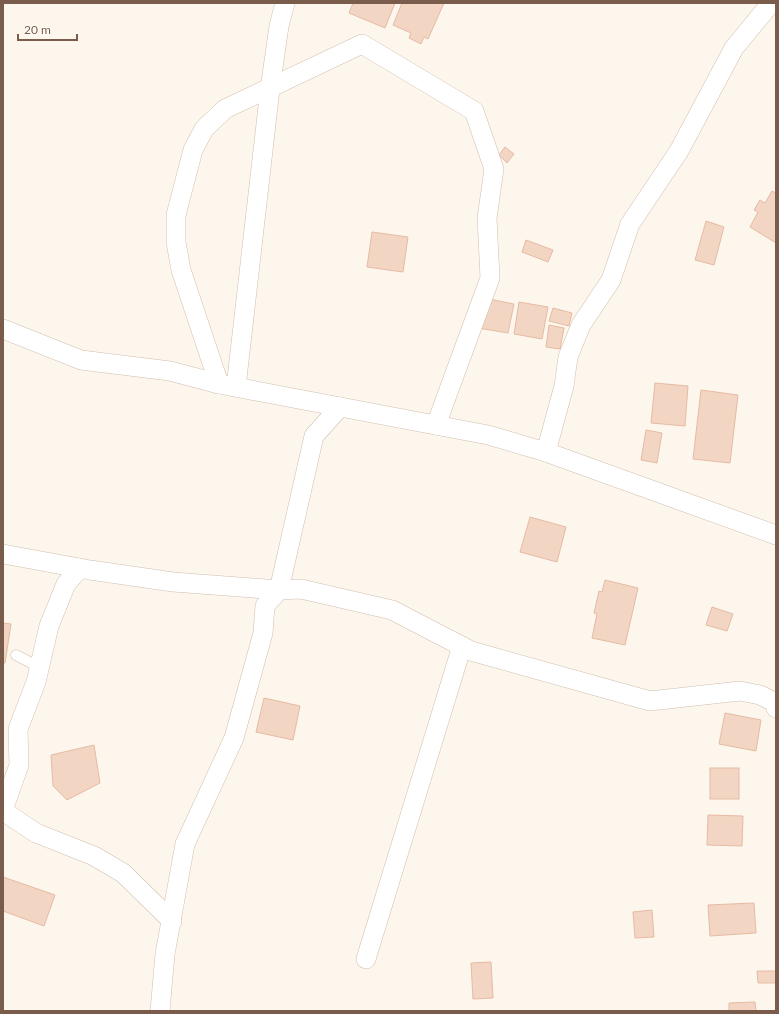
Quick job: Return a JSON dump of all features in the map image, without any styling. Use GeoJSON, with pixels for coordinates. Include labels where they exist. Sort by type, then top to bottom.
{"type":"FeatureCollection","features":[{"type":"Feature","properties":{"kind":"street"},"geometry":{"type":"LineString","coordinates":[[228,386],[279,26],[285,3]]}},
{"type":"Feature","properties":{"kind":"street"},"geometry":{"type":"LineString","coordinates":[[546,452],[564,386],[568,357],[581,325],[611,280],[630,224],[678,151],[734,48],[771,3]]}},
{"type":"Feature","properties":{"kind":"street"},"geometry":{"type":"LineString","coordinates":[[228,386],[181,270],[176,242],[176,214],[193,150],[204,129],[225,109],[270,89],[362,44],[474,111],[494,169],[487,218],[490,278],[436,425]]}},
{"type":"Feature","properties":{"kind":"street"},"geometry":{"type":"LineString","coordinates":[[3,329],[81,360],[170,372],[228,386],[488,435],[546,452],[776,535]]}},
{"type":"Feature","properties":{"kind":"street"},"geometry":{"type":"LineString","coordinates":[[160,1011],[165,954],[185,844],[234,738],[263,633],[265,606],[279,590],[314,436],[340,406]]}},
{"type":"Feature","properties":{"kind":"street"},"geometry":{"type":"LineString","coordinates":[[3,554],[80,568],[173,582],[279,590],[301,589],[392,610],[471,651],[650,701],[740,691],[760,695],[776,703],[776,708]]}},
{"type":"Feature","properties":{"kind":"street"},"geometry":{"type":"LineString","coordinates":[[80,568],[66,584],[49,626],[40,667],[18,729],[19,765],[3,810],[36,833],[94,856],[124,873],[172,921]]}},
{"type":"Feature","properties":{"kind":"street"},"geometry":{"type":"LineString","coordinates":[[366,960],[462,646]]}},
{"type":"Feature","properties":{"kind":"lane"},"geometry":{"type":"LineString","coordinates":[[16,655],[40,667]]}},
{"type":"Feature","properties":{"kind":"building"},"geometry":{"type":"Polygon","coordinates":[[[353,3],[395,3],[385,28],[349,13],[353,3]]]}},
{"type":"Feature","properties":{"kind":"building"},"geometry":{"type":"Polygon","coordinates":[[[402,3],[444,3],[428,39],[424,37],[421,44],[409,38],[411,33],[393,25],[402,3]]]}},
{"type":"Feature","properties":{"kind":"building"},"geometry":{"type":"Polygon","coordinates":[[[505,147],[514,154],[507,163],[499,155],[505,147]]]}},
{"type":"Feature","properties":{"kind":"building"},"geometry":{"type":"Polygon","coordinates":[[[772,191],[776,193],[776,243],[750,227],[758,212],[754,210],[760,200],[765,203],[772,191]]]}},
{"type":"Feature","properties":{"kind":"building"},"geometry":{"type":"Polygon","coordinates":[[[706,221],[724,227],[714,265],[695,260],[706,221]]]}},
{"type":"Feature","properties":{"kind":"building"},"geometry":{"type":"Polygon","coordinates":[[[372,232],[408,237],[403,272],[367,267],[372,232]]]}},
{"type":"Feature","properties":{"kind":"building"},"geometry":{"type":"Polygon","coordinates":[[[526,240],[553,250],[548,262],[522,252],[526,240]]]}},
{"type":"Feature","properties":{"kind":"building"},"geometry":{"type":"Polygon","coordinates":[[[489,299],[514,304],[508,333],[478,328],[480,319],[485,320],[489,299]]]}},
{"type":"Feature","properties":{"kind":"building"},"geometry":{"type":"Polygon","coordinates":[[[519,302],[548,307],[542,339],[514,334],[519,302]]]}},
{"type":"Feature","properties":{"kind":"building"},"geometry":{"type":"Polygon","coordinates":[[[553,308],[572,313],[569,326],[549,321],[553,308]]]}},
{"type":"Feature","properties":{"kind":"building"},"geometry":{"type":"Polygon","coordinates":[[[549,325],[564,328],[560,349],[546,347],[549,325]]]}},
{"type":"Feature","properties":{"kind":"building"},"geometry":{"type":"Polygon","coordinates":[[[655,383],[688,386],[685,426],[651,423],[655,383]]]}},
{"type":"Feature","properties":{"kind":"building"},"geometry":{"type":"Polygon","coordinates":[[[701,390],[738,395],[730,463],[693,459],[701,390]]]}},
{"type":"Feature","properties":{"kind":"building"},"geometry":{"type":"Polygon","coordinates":[[[646,430],[662,433],[657,463],[641,460],[646,430]]]}},
{"type":"Feature","properties":{"kind":"building"},"geometry":{"type":"Polygon","coordinates":[[[530,517],[566,527],[557,562],[520,552],[530,517]]]}},
{"type":"Feature","properties":{"kind":"building"},"geometry":{"type":"Polygon","coordinates":[[[605,580],[638,588],[625,645],[592,638],[597,614],[594,613],[599,591],[602,592],[605,580]]]}},
{"type":"Feature","properties":{"kind":"building"},"geometry":{"type":"Polygon","coordinates":[[[712,607],[733,614],[727,631],[706,625],[712,607]]]}},
{"type":"Feature","properties":{"kind":"building"},"geometry":{"type":"Polygon","coordinates":[[[3,623],[11,624],[5,663],[3,663],[3,623]]]}},
{"type":"Feature","properties":{"kind":"building"},"geometry":{"type":"Polygon","coordinates":[[[264,698],[300,706],[293,740],[256,732],[264,698]]]}},
{"type":"Feature","properties":{"kind":"building"},"geometry":{"type":"Polygon","coordinates":[[[725,713],[761,720],[756,751],[719,744],[725,713]]]}},
{"type":"Feature","properties":{"kind":"building"},"geometry":{"type":"Polygon","coordinates":[[[94,745],[100,783],[67,800],[53,786],[51,755],[94,745]]]}},
{"type":"Feature","properties":{"kind":"building"},"geometry":{"type":"Polygon","coordinates":[[[710,768],[739,768],[739,799],[710,799],[710,768]]]}},
{"type":"Feature","properties":{"kind":"building"},"geometry":{"type":"Polygon","coordinates":[[[708,815],[743,816],[742,846],[707,845],[708,815]]]}},
{"type":"Feature","properties":{"kind":"building"},"geometry":{"type":"Polygon","coordinates":[[[3,877],[55,895],[44,926],[3,911],[3,877]]]}},
{"type":"Feature","properties":{"kind":"building"},"geometry":{"type":"Polygon","coordinates":[[[754,903],[756,933],[710,936],[708,905],[754,903]]]}},
{"type":"Feature","properties":{"kind":"building"},"geometry":{"type":"Polygon","coordinates":[[[652,910],[654,937],[635,938],[633,912],[652,910]]]}},
{"type":"Feature","properties":{"kind":"building"},"geometry":{"type":"Polygon","coordinates":[[[491,962],[493,998],[473,999],[471,963],[491,962]]]}},
{"type":"Feature","properties":{"kind":"building"},"geometry":{"type":"Polygon","coordinates":[[[757,971],[776,971],[776,983],[758,983],[757,971]]]}},
{"type":"Feature","properties":{"kind":"building"},"geometry":{"type":"Polygon","coordinates":[[[755,1002],[756,1011],[729,1011],[729,1003],[755,1002]]]}}]}
